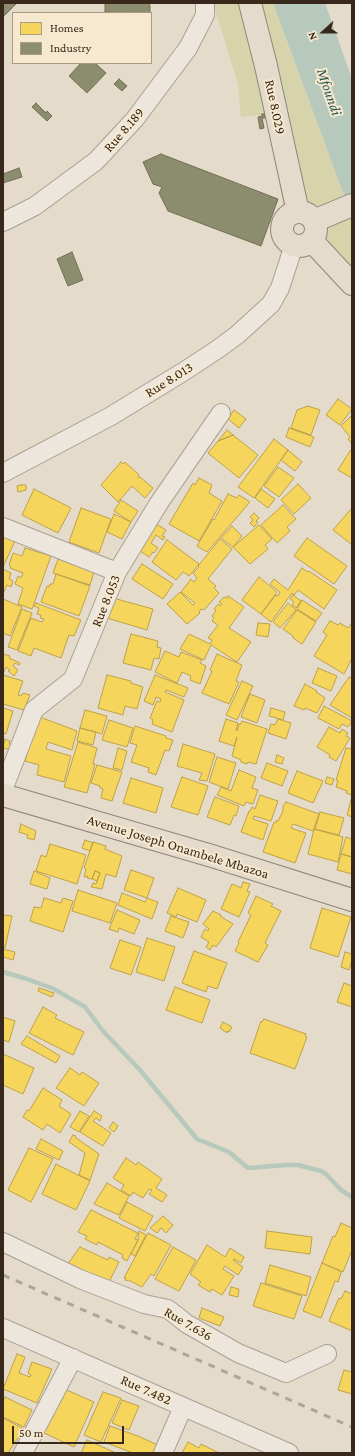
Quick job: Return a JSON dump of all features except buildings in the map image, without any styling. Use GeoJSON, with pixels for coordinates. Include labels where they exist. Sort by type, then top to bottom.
{"type":"FeatureCollection","features":[{"type":"Feature","properties":{"kind":"main road","name":"Rue 8.029"},"geometry":{"type":"LineString","coordinates":[[250,3],[304,230]]}},
{"type":"Feature","properties":{"kind":"main road"},"geometry":{"type":"LineString","coordinates":[[350,205],[304,230],[352,284]]}},
{"type":"Feature","properties":{"kind":"main road","name":"Avenue Joseph Onambele Mbazoa"},"geometry":{"type":"LineString","coordinates":[[3,795],[212,856],[352,900]]}},
{"type":"Feature","properties":{"kind":"street","name":"Rue 8.189"},"geometry":{"type":"LineString","coordinates":[[3,222],[35,206],[96,161],[135,119],[188,48],[205,16],[205,3]]}},
{"type":"Feature","properties":{"kind":"street","name":"Rue 8.013"},"geometry":{"type":"LineString","coordinates":[[3,473],[111,416],[195,364],[237,335],[254,321],[270,304],[280,288],[304,230]]}},
{"type":"Feature","properties":{"kind":"street","name":"Rue 8.053"},"geometry":{"type":"LineString","coordinates":[[3,790],[34,710],[73,679],[117,572],[163,496],[221,413]]}},
{"type":"Feature","properties":{"kind":"street"},"geometry":{"type":"LineString","coordinates":[[3,527],[117,572]]}},
{"type":"Feature","properties":{"kind":"street","name":"Rue 7.636"},"geometry":{"type":"LineString","coordinates":[[3,1242],[80,1279],[144,1304],[168,1309],[187,1324],[238,1353],[286,1373],[327,1354]]}},
{"type":"Feature","properties":{"kind":"street","name":"Rue 7.482"},"geometry":{"type":"LineString","coordinates":[[3,1328],[289,1453]]}},
{"type":"Feature","properties":{"kind":"street"},"geometry":{"type":"LineString","coordinates":[[23,1453],[72,1358]]}},
{"type":"Feature","properties":{"kind":"street"},"geometry":{"type":"LineString","coordinates":[[163,1453],[183,1407]]}},
{"type":"Feature","properties":{"kind":"shaded area"},"geometry":{"type":"Polygon","coordinates":[[[213,3],[273,3],[352,214],[352,284],[283,205],[267,114],[241,117],[238,84],[213,3]]]}},
{"type":"Feature","properties":{"kind":"water","name":"Mfoundi"},"geometry":{"type":"Polygon","coordinates":[[[273,3],[325,3],[352,79],[352,214],[348,206],[273,3]]]}},
{"type":"Feature","properties":{"kind":"waterway"},"geometry":{"type":"LineString","coordinates":[[3,972],[54,989],[85,1007],[103,1031],[140,1070],[197,1139],[229,1152],[248,1168],[298,1165],[321,1171],[326,1174],[341,1190],[352,1197]]}},
{"type":"Feature","properties":{"kind":"railway"},"geometry":{"type":"LineString","coordinates":[[3,1275],[352,1427]]}}]}
